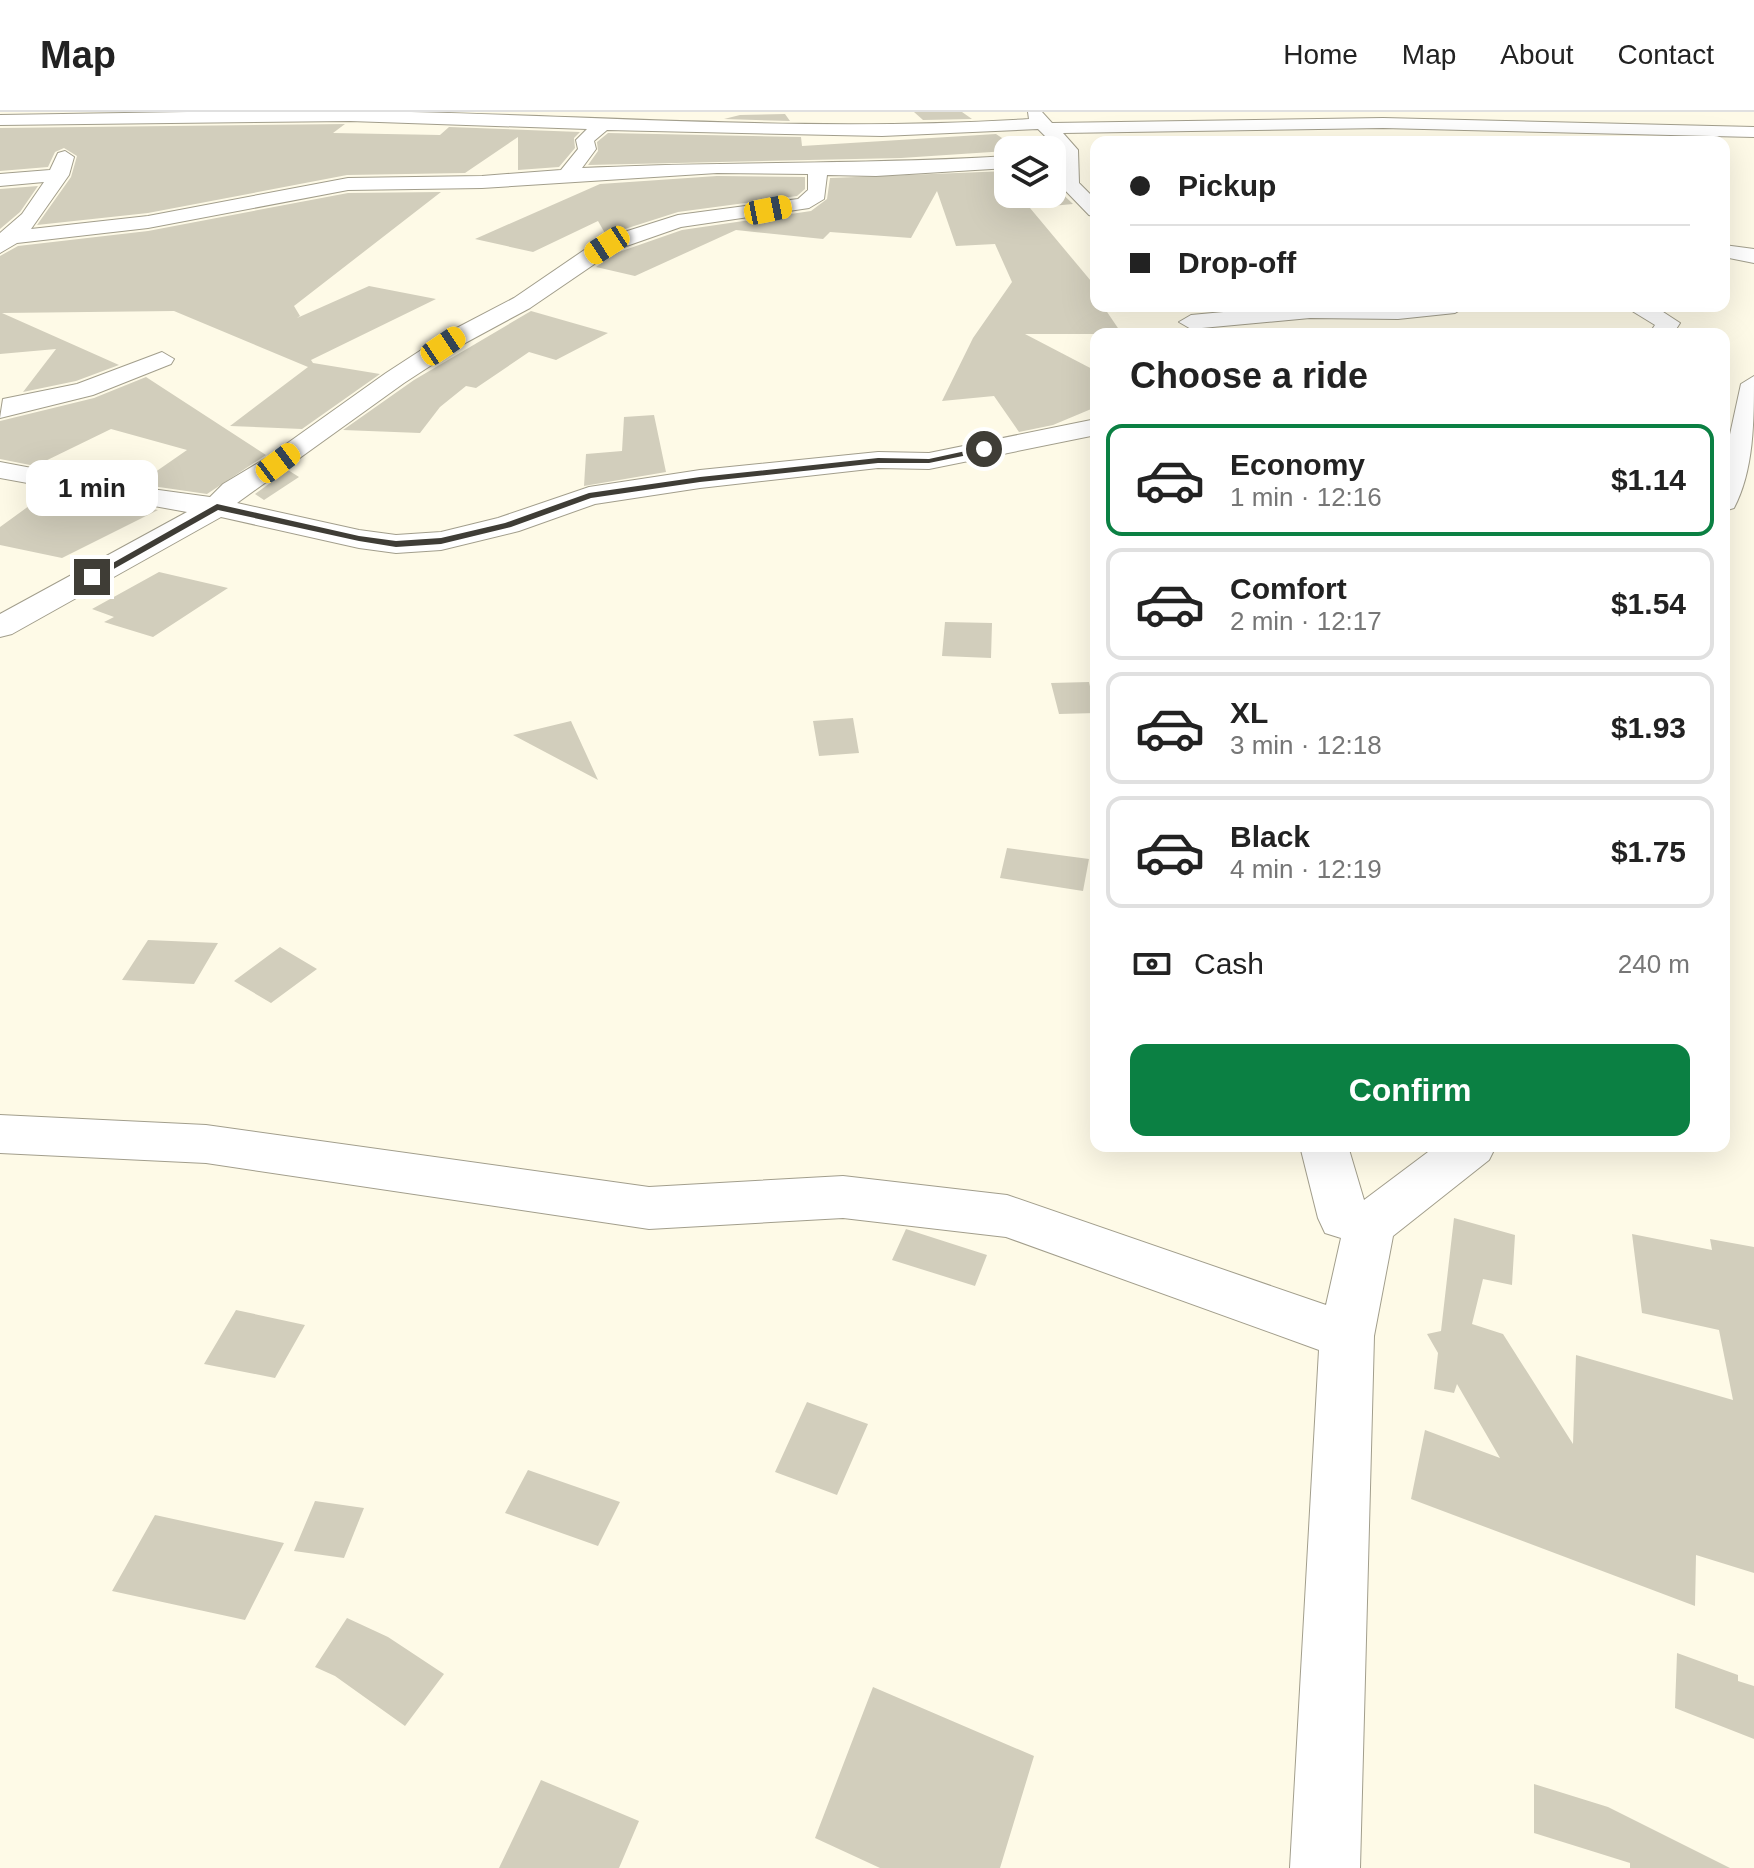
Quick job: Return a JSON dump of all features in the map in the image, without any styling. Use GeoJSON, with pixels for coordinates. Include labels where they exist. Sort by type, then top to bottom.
{"type":"FeatureCollection","features":[{"type":"Feature","properties":{"kind":"street"},"geometry":{"type":"LineString","coordinates":[[1614,112],[1713,130]]}},
{"type":"Feature","properties":{"kind":"street"},"geometry":{"type":"LineString","coordinates":[[0,120],[160,114],[397,114],[474,121],[856,132],[1040,121],[1383,123],[1754,132]]}},
{"type":"Feature","properties":{"kind":"street"},"geometry":{"type":"LineString","coordinates":[[446,135],[474,121]]}},
{"type":"Feature","properties":{"kind":"street"},"geometry":{"type":"LineString","coordinates":[[1040,121],[1055,136]]}},
{"type":"Feature","properties":{"kind":"street"},"geometry":{"type":"LineString","coordinates":[[567,175],[587,149],[585,140],[604,124]]}},
{"type":"Feature","properties":{"kind":"street"},"geometry":{"type":"LineString","coordinates":[[348,184],[390,163]]}},
{"type":"Feature","properties":{"kind":"street"},"geometry":{"type":"LineString","coordinates":[[4,242],[148,222],[348,184],[482,182],[717,167],[876,170],[994,163]]}},
{"type":"Feature","properties":{"kind":"street"},"geometry":{"type":"LineString","coordinates":[[0,180],[62,166],[4,242]]}},
{"type":"Feature","properties":{"kind":"street"},"geometry":{"type":"LineString","coordinates":[[0,627],[217,507],[233,490],[278,463],[395,378],[458,337],[522,303],[607,245],[678,221],[802,204],[814,199],[818,190],[817,169]]}},
{"type":"Feature","properties":{"kind":"street"},"geometry":{"type":"LineString","coordinates":[[1066,175],[1069,184],[1090,205]]}},
{"type":"Feature","properties":{"kind":"street"},"geometry":{"type":"LineString","coordinates":[[1069,184],[1090,184]]}},
{"type":"Feature","properties":{"kind":"street"},"geometry":{"type":"LineString","coordinates":[[1730,252],[1754,256]]}},
{"type":"Feature","properties":{"kind":"street"},"geometry":{"type":"LineString","coordinates":[[1193,321],[1298,312]]}},
{"type":"Feature","properties":{"kind":"street"},"geometry":{"type":"LineString","coordinates":[[1647,312],[1668,323],[1665,328]]}},
{"type":"Feature","properties":{"kind":"street"},"geometry":{"type":"LineString","coordinates":[[0,410],[84,390],[162,359]]}},
{"type":"Feature","properties":{"kind":"street"},"geometry":{"type":"LineString","coordinates":[[1730,491],[1749,378]]}},
{"type":"Feature","properties":{"kind":"street"},"geometry":{"type":"LineString","coordinates":[[0,470],[150,499],[217,507],[383,542],[441,541],[508,525],[589,496],[700,479],[878,460],[929,461],[1090,428]]}},
{"type":"Feature","properties":{"kind":"street"},"geometry":{"type":"LineString","coordinates":[[1730,503],[1754,508]]}},
{"type":"Feature","properties":{"kind":"street"},"geometry":{"type":"LineString","coordinates":[[0,1134],[206,1144],[649,1208],[843,1197],[1007,1216],[1347,1336]]}},
{"type":"Feature","properties":{"kind":"street"},"geometry":{"type":"LineString","coordinates":[[1326,1152],[1343,1218],[1369,1225]]}},
{"type":"Feature","properties":{"kind":"street"},"geometry":{"type":"LineString","coordinates":[[1325,1868],[1347,1336],[1369,1225],[1464,1152]]}},
{"type":"Feature","properties":{"kind":"building"},"geometry":{"type":"Polygon","coordinates":[[[914,112],[962,112],[972,119],[923,120],[914,112]]]}},
{"type":"Feature","properties":{"kind":"building"},"geometry":{"type":"Polygon","coordinates":[[[785,114],[790,121],[724,119],[740,115],[785,114]]]}},
{"type":"Feature","properties":{"kind":"building"},"geometry":{"type":"Polygon","coordinates":[[[345,124],[333,133],[440,135],[449,127],[580,132],[574,138],[575,148],[559,167],[518,170],[518,137],[465,173],[347,175],[148,213],[37,225],[71,177],[77,156],[64,148],[55,152],[48,167],[0,171],[0,128],[345,124]]]}},
{"type":"Feature","properties":{"kind":"building"},"geometry":{"type":"Polygon","coordinates":[[[608,133],[801,137],[802,146],[996,134],[999,136],[994,136],[994,152],[901,158],[588,165],[598,151],[597,142],[608,133]]]}},
{"type":"Feature","properties":{"kind":"building"},"geometry":{"type":"Polygon","coordinates":[[[994,172],[994,208],[1030,208],[1090,280],[1090,312],[1107,312],[1118,328],[1090,328],[1090,334],[1025,334],[1090,368],[1090,410],[1053,425],[1019,432],[994,396],[942,401],[973,338],[1012,282],[995,244],[956,246],[937,191],[911,238],[830,232],[823,239],[736,230],[635,276],[596,267],[616,253],[682,230],[811,211],[827,199],[830,178],[994,172]]]}},
{"type":"Feature","properties":{"kind":"building"},"geometry":{"type":"Polygon","coordinates":[[[717,176],[805,177],[805,189],[797,196],[678,212],[606,235],[598,221],[533,252],[475,239],[600,184],[717,176]]]}},
{"type":"Feature","properties":{"kind":"building"},"geometry":{"type":"Polygon","coordinates":[[[38,186],[20,212],[0,229],[0,189],[38,186]]]}},
{"type":"Feature","properties":{"kind":"building"},"geometry":{"type":"Polygon","coordinates":[[[441,192],[294,306],[300,316],[297,318],[369,286],[436,299],[311,360],[313,363],[380,374],[302,429],[230,426],[308,367],[174,311],[2,313],[119,365],[76,381],[23,392],[56,349],[0,354],[0,256],[18,246],[148,231],[348,193],[441,192]]]}},
{"type":"Feature","properties":{"kind":"building"},"geometry":{"type":"Polygon","coordinates":[[[531,311],[608,333],[556,360],[529,352],[476,388],[466,386],[440,407],[420,433],[343,430],[414,380],[531,311]]]}},
{"type":"Feature","properties":{"kind":"building"},"geometry":{"type":"Polygon","coordinates":[[[146,377],[266,455],[207,494],[138,484],[187,450],[111,429],[35,466],[0,459],[0,421],[94,398],[146,377]]]}},
{"type":"Feature","properties":{"kind":"building"},"geometry":{"type":"Polygon","coordinates":[[[654,415],[666,472],[584,486],[586,454],[622,451],[624,417],[654,415]]]}},
{"type":"Feature","properties":{"kind":"building"},"geometry":{"type":"Polygon","coordinates":[[[288,470],[299,477],[264,500],[255,494],[288,470]]]}},
{"type":"Feature","properties":{"kind":"building"},"geometry":{"type":"Polygon","coordinates":[[[40,498],[105,507],[112,502],[158,510],[62,558],[0,545],[0,527],[40,498]]]}},
{"type":"Feature","properties":{"kind":"building"},"geometry":{"type":"Polygon","coordinates":[[[159,572],[228,588],[153,637],[104,622],[114,617],[92,609],[159,572]]]}},
{"type":"Feature","properties":{"kind":"building"},"geometry":{"type":"Polygon","coordinates":[[[945,622],[992,623],[991,658],[942,656],[945,622]]]}},
{"type":"Feature","properties":{"kind":"building"},"geometry":{"type":"Polygon","coordinates":[[[1089,682],[1090,713],[1059,714],[1051,683],[1089,682]]]}},
{"type":"Feature","properties":{"kind":"building"},"geometry":{"type":"Polygon","coordinates":[[[853,718],[859,753],[819,756],[813,721],[853,718]]]}},
{"type":"Feature","properties":{"kind":"building"},"geometry":{"type":"Polygon","coordinates":[[[571,721],[598,780],[513,735],[571,721]]]}},
{"type":"Feature","properties":{"kind":"building"},"geometry":{"type":"Polygon","coordinates":[[[1007,848],[1089,859],[1083,891],[1000,878],[1007,848]]]}},
{"type":"Feature","properties":{"kind":"building"},"geometry":{"type":"Polygon","coordinates":[[[148,940],[218,943],[194,984],[122,980],[148,940]]]}},
{"type":"Feature","properties":{"kind":"building"},"geometry":{"type":"Polygon","coordinates":[[[280,947],[317,969],[271,1003],[234,981],[280,947]]]}},
{"type":"Feature","properties":{"kind":"building"},"geometry":{"type":"Polygon","coordinates":[[[1454,1218],[1515,1235],[1512,1285],[1483,1279],[1472,1324],[1503,1334],[1573,1444],[1576,1355],[1733,1400],[1719,1330],[1642,1313],[1632,1234],[1712,1250],[1710,1239],[1754,1247],[1754,1573],[1696,1555],[1695,1606],[1411,1499],[1425,1430],[1500,1458],[1457,1384],[1454,1393],[1434,1389],[1438,1353],[1427,1334],[1441,1331],[1454,1218]]]}},
{"type":"Feature","properties":{"kind":"building"},"geometry":{"type":"Polygon","coordinates":[[[906,1229],[987,1255],[975,1286],[892,1260],[906,1229]]]}},
{"type":"Feature","properties":{"kind":"building"},"geometry":{"type":"Polygon","coordinates":[[[236,1310],[305,1325],[275,1378],[204,1364],[236,1310]]]}},
{"type":"Feature","properties":{"kind":"building"},"geometry":{"type":"Polygon","coordinates":[[[807,1402],[868,1424],[837,1495],[775,1472],[807,1402]]]}},
{"type":"Feature","properties":{"kind":"building"},"geometry":{"type":"Polygon","coordinates":[[[528,1470],[620,1502],[598,1546],[505,1513],[528,1470]]]}},
{"type":"Feature","properties":{"kind":"building"},"geometry":{"type":"Polygon","coordinates":[[[315,1501],[364,1508],[344,1558],[294,1551],[315,1501]]]}},
{"type":"Feature","properties":{"kind":"building"},"geometry":{"type":"Polygon","coordinates":[[[155,1515],[284,1543],[245,1620],[112,1591],[155,1515]]]}},
{"type":"Feature","properties":{"kind":"building"},"geometry":{"type":"Polygon","coordinates":[[[347,1618],[388,1637],[444,1674],[405,1726],[335,1676],[315,1667],[347,1618]]]}},
{"type":"Feature","properties":{"kind":"building"},"geometry":{"type":"Polygon","coordinates":[[[1677,1653],[1738,1675],[1738,1681],[1754,1686],[1754,1739],[1675,1708],[1677,1653]]]}},
{"type":"Feature","properties":{"kind":"building"},"geometry":{"type":"Polygon","coordinates":[[[873,1687],[1034,1756],[1000,1868],[880,1868],[815,1838],[873,1687]]]}},
{"type":"Feature","properties":{"kind":"building"},"geometry":{"type":"Polygon","coordinates":[[[541,1780],[639,1821],[619,1868],[499,1868],[541,1780]]]}},
{"type":"Feature","properties":{"kind":"building"},"geometry":{"type":"Polygon","coordinates":[[[1534,1784],[1608,1807],[1730,1868],[1630,1868],[1630,1863],[1534,1833],[1534,1784]]]}},
{"type":"Feature","properties":{"kind":"route"},"geometry":{"type":"LineString","coordinates":[[92,577],[217,507],[359,539],[396,544],[441,541],[508,525],[589,496],[700,479],[878,460],[929,461],[984,449]]}}]}
